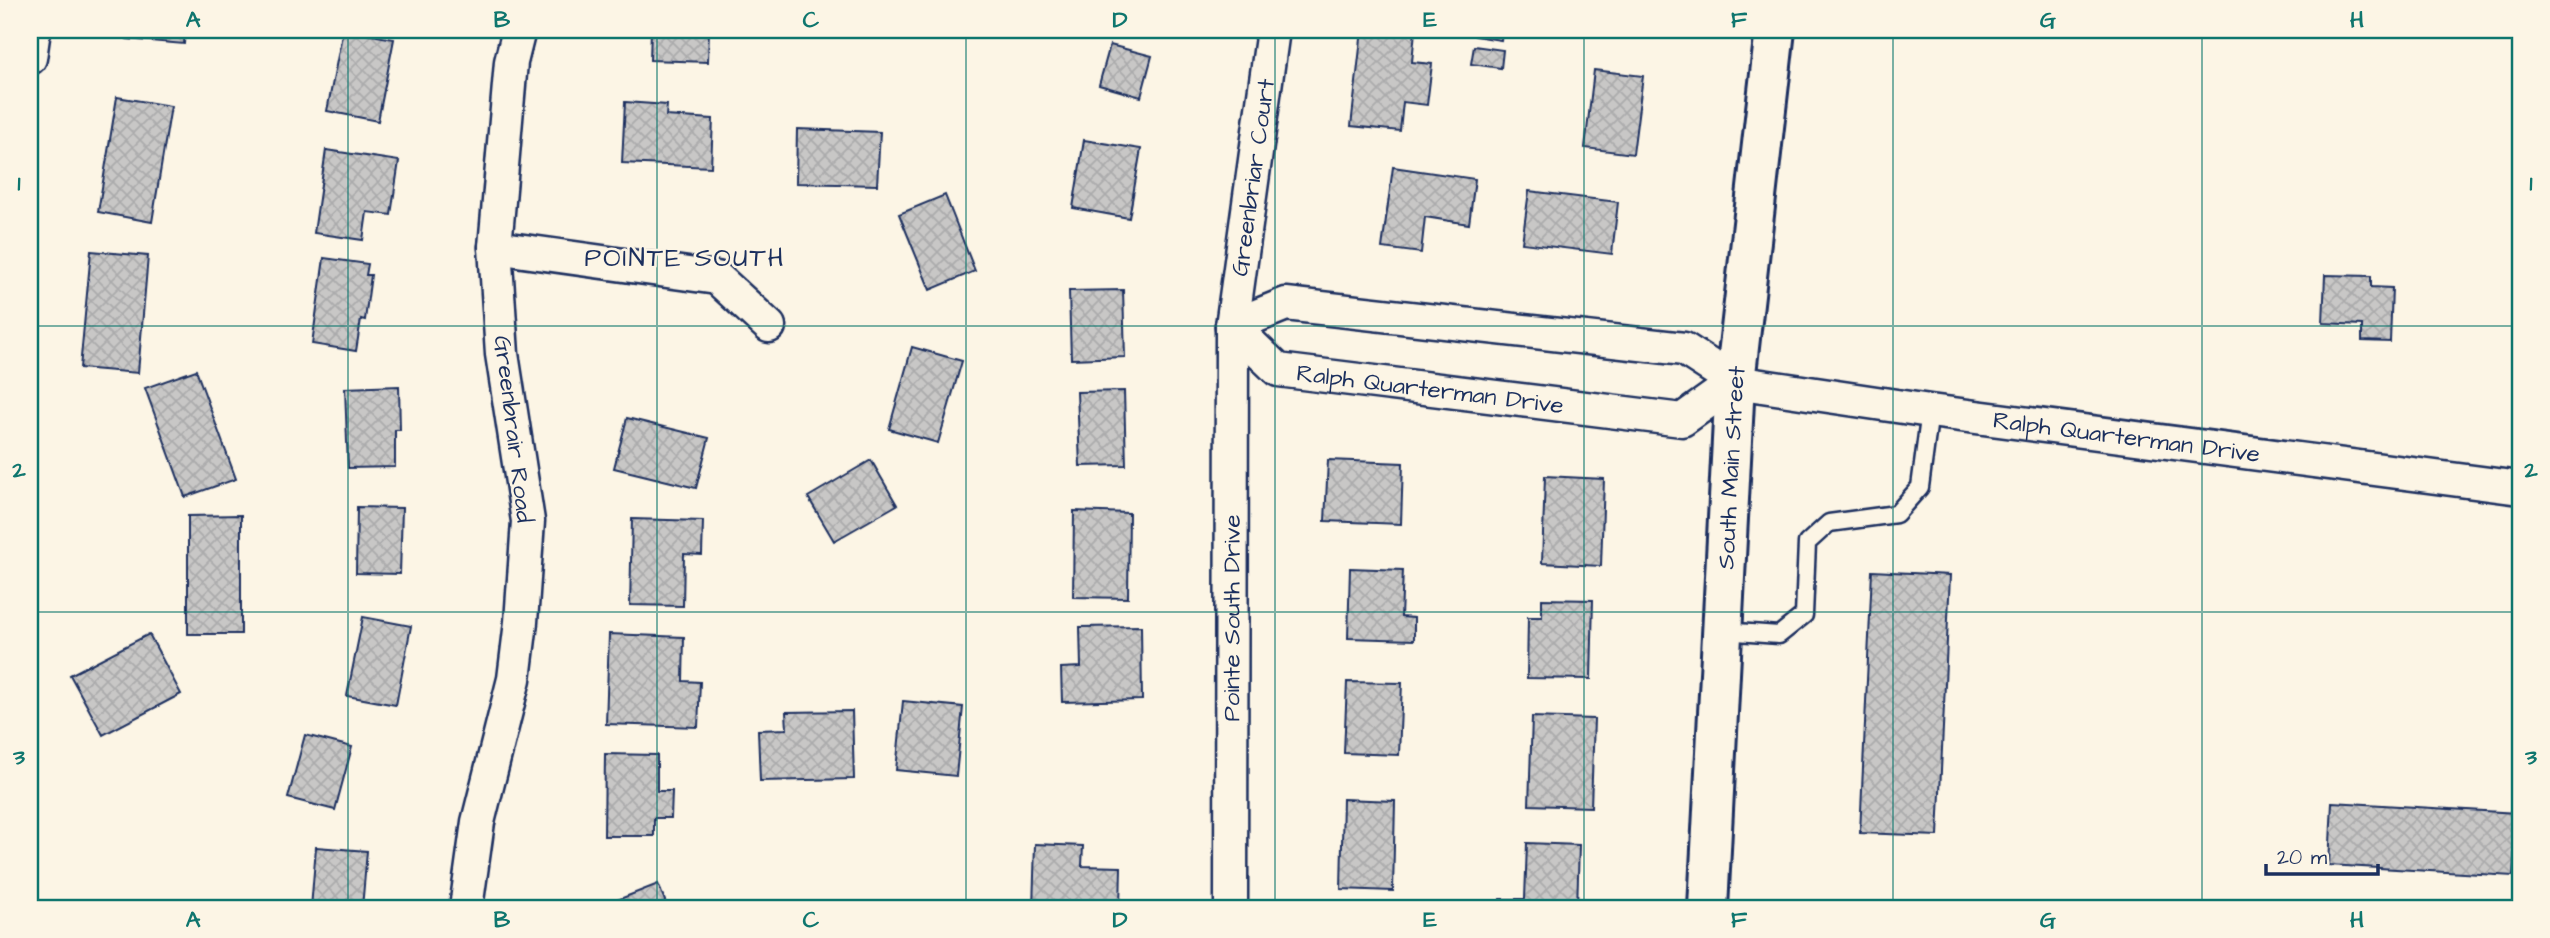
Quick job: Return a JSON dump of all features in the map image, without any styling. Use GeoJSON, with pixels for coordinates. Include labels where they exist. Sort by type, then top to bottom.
{"type":"FeatureCollection","features":[{"type":"Feature","properties":{"kind":"street"},"geometry":{"type":"LineString","coordinates":[[30,58],[34,30]]}},
{"type":"Feature","properties":{"kind":"street","name":"Greenbrair Road"},"geometry":{"type":"LineString","coordinates":[[466,908],[478,822],[514,679],[528,521],[502,354],[495,247],[511,62],[519,30]]}},
{"type":"Feature","properties":{"kind":"street","name":"Greenbriar Court"},"geometry":{"type":"LineString","coordinates":[[1232,326],[1273,30]]}},
{"type":"Feature","properties":{"kind":"street","name":"South Main Street"},"geometry":{"type":"LineString","coordinates":[[1708,908],[1735,382],[1775,30]]}},
{"type":"Feature","properties":{"kind":"street"},"geometry":{"type":"LineString","coordinates":[[495,247],[718,278],[768,327]]}},
{"type":"Feature","properties":{"kind":"street","name":"Ralph Quarterman Drive"},"geometry":{"type":"LineString","coordinates":[[1735,382],[1682,420],[1278,370],[1232,326],[1286,304],[1684,349],[1735,382],[1930,411],[2520,488]]}},
{"type":"Feature","properties":{"kind":"street","name":"Pointe South Drive"},"geometry":{"type":"LineString","coordinates":[[1231,908],[1232,326]]}},
{"type":"Feature","properties":{"kind":"lane"},"geometry":{"type":"LineString","coordinates":[[1722,631],[1779,635],[1804,615],[1807,543],[1829,523],[1896,514],[1920,487],[1930,411]]}},
{"type":"Feature","properties":{"kind":"building"},"geometry":{"type":"Polygon","coordinates":[[[128,30],[185,30],[184,44],[127,39],[128,30]]]}},
{"type":"Feature","properties":{"kind":"building"},"geometry":{"type":"Polygon","coordinates":[[[343,30],[394,39],[378,121],[327,111],[343,30]]]}},
{"type":"Feature","properties":{"kind":"building"},"geometry":{"type":"Polygon","coordinates":[[[651,30],[709,30],[708,62],[650,60],[651,30]]]}},
{"type":"Feature","properties":{"kind":"building"},"geometry":{"type":"Polygon","coordinates":[[[1362,30],[1415,31],[1412,62],[1432,64],[1427,105],[1403,102],[1400,131],[1351,126],[1362,30]]]}},
{"type":"Feature","properties":{"kind":"building"},"geometry":{"type":"Polygon","coordinates":[[[1476,30],[1503,30],[1501,40],[1475,36],[1476,30]]]}},
{"type":"Feature","properties":{"kind":"building"},"geometry":{"type":"Polygon","coordinates":[[[1587,30],[1639,30],[1639,38],[1587,33],[1587,30]]]}},
{"type":"Feature","properties":{"kind":"building"},"geometry":{"type":"Polygon","coordinates":[[[1110,45],[1152,56],[1141,97],[1099,85],[1110,45]]]}},
{"type":"Feature","properties":{"kind":"building"},"geometry":{"type":"Polygon","coordinates":[[[1474,46],[1503,50],[1501,68],[1471,64],[1474,46]]]}},
{"type":"Feature","properties":{"kind":"building"},"geometry":{"type":"Polygon","coordinates":[[[1594,70],[1643,76],[1633,154],[1585,148],[1594,70]]]}},
{"type":"Feature","properties":{"kind":"building"},"geometry":{"type":"Polygon","coordinates":[[[117,97],[171,106],[152,222],[98,212],[117,97]]]}},
{"type":"Feature","properties":{"kind":"building"},"geometry":{"type":"Polygon","coordinates":[[[625,102],[667,105],[666,116],[713,119],[711,167],[622,163],[625,102]]]}},
{"type":"Feature","properties":{"kind":"building"},"geometry":{"type":"Polygon","coordinates":[[[797,129],[880,132],[877,185],[796,183],[797,129]]]}},
{"type":"Feature","properties":{"kind":"building"},"geometry":{"type":"Polygon","coordinates":[[[1084,140],[1141,149],[1129,218],[1073,208],[1084,140]]]}},
{"type":"Feature","properties":{"kind":"building"},"geometry":{"type":"Polygon","coordinates":[[[326,150],[399,161],[391,215],[367,212],[363,240],[314,233],[326,150]]]}},
{"type":"Feature","properties":{"kind":"building"},"geometry":{"type":"Polygon","coordinates":[[[1393,167],[1475,179],[1469,224],[1425,217],[1421,253],[1382,248],[1393,167]]]}},
{"type":"Feature","properties":{"kind":"building"},"geometry":{"type":"Polygon","coordinates":[[[1529,191],[1618,202],[1612,254],[1522,243],[1529,191]]]}},
{"type":"Feature","properties":{"kind":"building"},"geometry":{"type":"Polygon","coordinates":[[[945,195],[975,271],[930,290],[899,214],[945,195]]]}},
{"type":"Feature","properties":{"kind":"building"},"geometry":{"type":"Polygon","coordinates":[[[91,251],[148,256],[138,373],[80,368],[91,251]]]}},
{"type":"Feature","properties":{"kind":"building"},"geometry":{"type":"Polygon","coordinates":[[[324,258],[368,264],[366,275],[371,275],[365,320],[361,319],[356,351],[312,344],[324,258]]]}},
{"type":"Feature","properties":{"kind":"building"},"geometry":{"type":"Polygon","coordinates":[[[2325,275],[2371,276],[2371,287],[2392,288],[2390,342],[2362,341],[2362,325],[2323,323],[2325,275]]]}},
{"type":"Feature","properties":{"kind":"building"},"geometry":{"type":"Polygon","coordinates":[[[1123,290],[1125,357],[1071,359],[1069,291],[1123,290]]]}},
{"type":"Feature","properties":{"kind":"building"},"geometry":{"type":"Polygon","coordinates":[[[912,347],[962,361],[938,443],[889,429],[912,347]]]}},
{"type":"Feature","properties":{"kind":"building"},"geometry":{"type":"Polygon","coordinates":[[[196,370],[236,479],[185,497],[145,388],[196,370]]]}},
{"type":"Feature","properties":{"kind":"building"},"geometry":{"type":"Polygon","coordinates":[[[399,386],[400,430],[395,430],[395,467],[348,468],[345,388],[399,386]]]}},
{"type":"Feature","properties":{"kind":"building"},"geometry":{"type":"Polygon","coordinates":[[[1124,391],[1126,465],[1080,466],[1077,392],[1124,391]]]}},
{"type":"Feature","properties":{"kind":"building"},"geometry":{"type":"Polygon","coordinates":[[[627,418],[709,438],[696,488],[614,468],[627,418]]]}},
{"type":"Feature","properties":{"kind":"building"},"geometry":{"type":"Polygon","coordinates":[[[871,460],[897,505],[834,541],[808,497],[871,460]]]}},
{"type":"Feature","properties":{"kind":"building"},"geometry":{"type":"Polygon","coordinates":[[[1328,460],[1403,463],[1401,524],[1325,521],[1328,460]]]}},
{"type":"Feature","properties":{"kind":"building"},"geometry":{"type":"Polygon","coordinates":[[[1545,476],[1604,479],[1601,566],[1542,563],[1545,476]]]}},
{"type":"Feature","properties":{"kind":"building"},"geometry":{"type":"Polygon","coordinates":[[[357,507],[402,508],[400,574],[356,573],[357,507]]]}},
{"type":"Feature","properties":{"kind":"building"},"geometry":{"type":"Polygon","coordinates":[[[1074,511],[1129,513],[1128,598],[1073,597],[1074,511]]]}},
{"type":"Feature","properties":{"kind":"building"},"geometry":{"type":"Polygon","coordinates":[[[241,515],[241,634],[188,634],[188,516],[241,515]]]}},
{"type":"Feature","properties":{"kind":"building"},"geometry":{"type":"Polygon","coordinates":[[[632,519],[703,521],[702,555],[684,554],[683,606],[630,605],[632,519]]]}},
{"type":"Feature","properties":{"kind":"building"},"geometry":{"type":"Polygon","coordinates":[[[1350,568],[1403,570],[1401,617],[1414,618],[1414,640],[1348,638],[1350,568]]]}},
{"type":"Feature","properties":{"kind":"building"},"geometry":{"type":"Polygon","coordinates":[[[1872,571],[1950,575],[1938,836],[1860,833],[1872,571]]]}},
{"type":"Feature","properties":{"kind":"building"},"geometry":{"type":"Polygon","coordinates":[[[1542,599],[1593,600],[1591,679],[1527,678],[1528,617],[1542,617],[1542,599]]]}},
{"type":"Feature","properties":{"kind":"building"},"geometry":{"type":"Polygon","coordinates":[[[363,617],[411,626],[396,705],[347,696],[363,617]]]}},
{"type":"Feature","properties":{"kind":"building"},"geometry":{"type":"Polygon","coordinates":[[[1141,626],[1142,700],[1062,702],[1061,668],[1081,667],[1080,627],[1141,626]]]}},
{"type":"Feature","properties":{"kind":"building"},"geometry":{"type":"Polygon","coordinates":[[[149,634],[181,694],[103,735],[70,675],[149,634]]]}},
{"type":"Feature","properties":{"kind":"building"},"geometry":{"type":"Polygon","coordinates":[[[609,634],[684,637],[683,681],[700,682],[698,727],[606,724],[609,634]]]}},
{"type":"Feature","properties":{"kind":"building"},"geometry":{"type":"Polygon","coordinates":[[[1347,682],[1402,683],[1399,755],[1344,753],[1347,682]]]}},
{"type":"Feature","properties":{"kind":"building"},"geometry":{"type":"Polygon","coordinates":[[[903,701],[963,707],[956,776],[896,770],[903,701]]]}},
{"type":"Feature","properties":{"kind":"building"},"geometry":{"type":"Polygon","coordinates":[[[852,711],[854,779],[760,781],[758,730],[787,729],[786,712],[852,711]]]}},
{"type":"Feature","properties":{"kind":"building"},"geometry":{"type":"Polygon","coordinates":[[[1532,717],[1594,719],[1591,807],[1529,805],[1532,717]]]}},
{"type":"Feature","properties":{"kind":"building"},"geometry":{"type":"Polygon","coordinates":[[[305,735],[352,747],[335,810],[288,798],[305,735]]]}},
{"type":"Feature","properties":{"kind":"building"},"geometry":{"type":"Polygon","coordinates":[[[605,754],[657,755],[657,791],[672,791],[671,818],[654,818],[654,836],[604,836],[605,754]]]}},
{"type":"Feature","properties":{"kind":"building"},"geometry":{"type":"Polygon","coordinates":[[[1343,799],[1395,801],[1393,891],[1341,889],[1343,799]]]}},
{"type":"Feature","properties":{"kind":"building"},"geometry":{"type":"Polygon","coordinates":[[[2332,802],[2517,813],[2513,876],[2329,865],[2332,802]]]}},
{"type":"Feature","properties":{"kind":"building"},"geometry":{"type":"Polygon","coordinates":[[[1527,843],[1579,845],[1577,908],[1499,908],[1500,899],[1525,899],[1527,843]]]}},
{"type":"Feature","properties":{"kind":"building"},"geometry":{"type":"Polygon","coordinates":[[[1035,844],[1083,846],[1082,866],[1121,867],[1120,908],[1033,908],[1035,844]]]}},
{"type":"Feature","properties":{"kind":"building"},"geometry":{"type":"Polygon","coordinates":[[[316,847],[367,851],[362,908],[311,908],[316,847]]]}},
{"type":"Feature","properties":{"kind":"building"},"geometry":{"type":"Polygon","coordinates":[[[658,884],[668,908],[597,908],[658,884]]]}},
{"type":"Feature","properties":{"kind":"district","name":"POINTE SOUTH"},"geometry":{"type":"Point","coordinates":[685,257]}}]}
